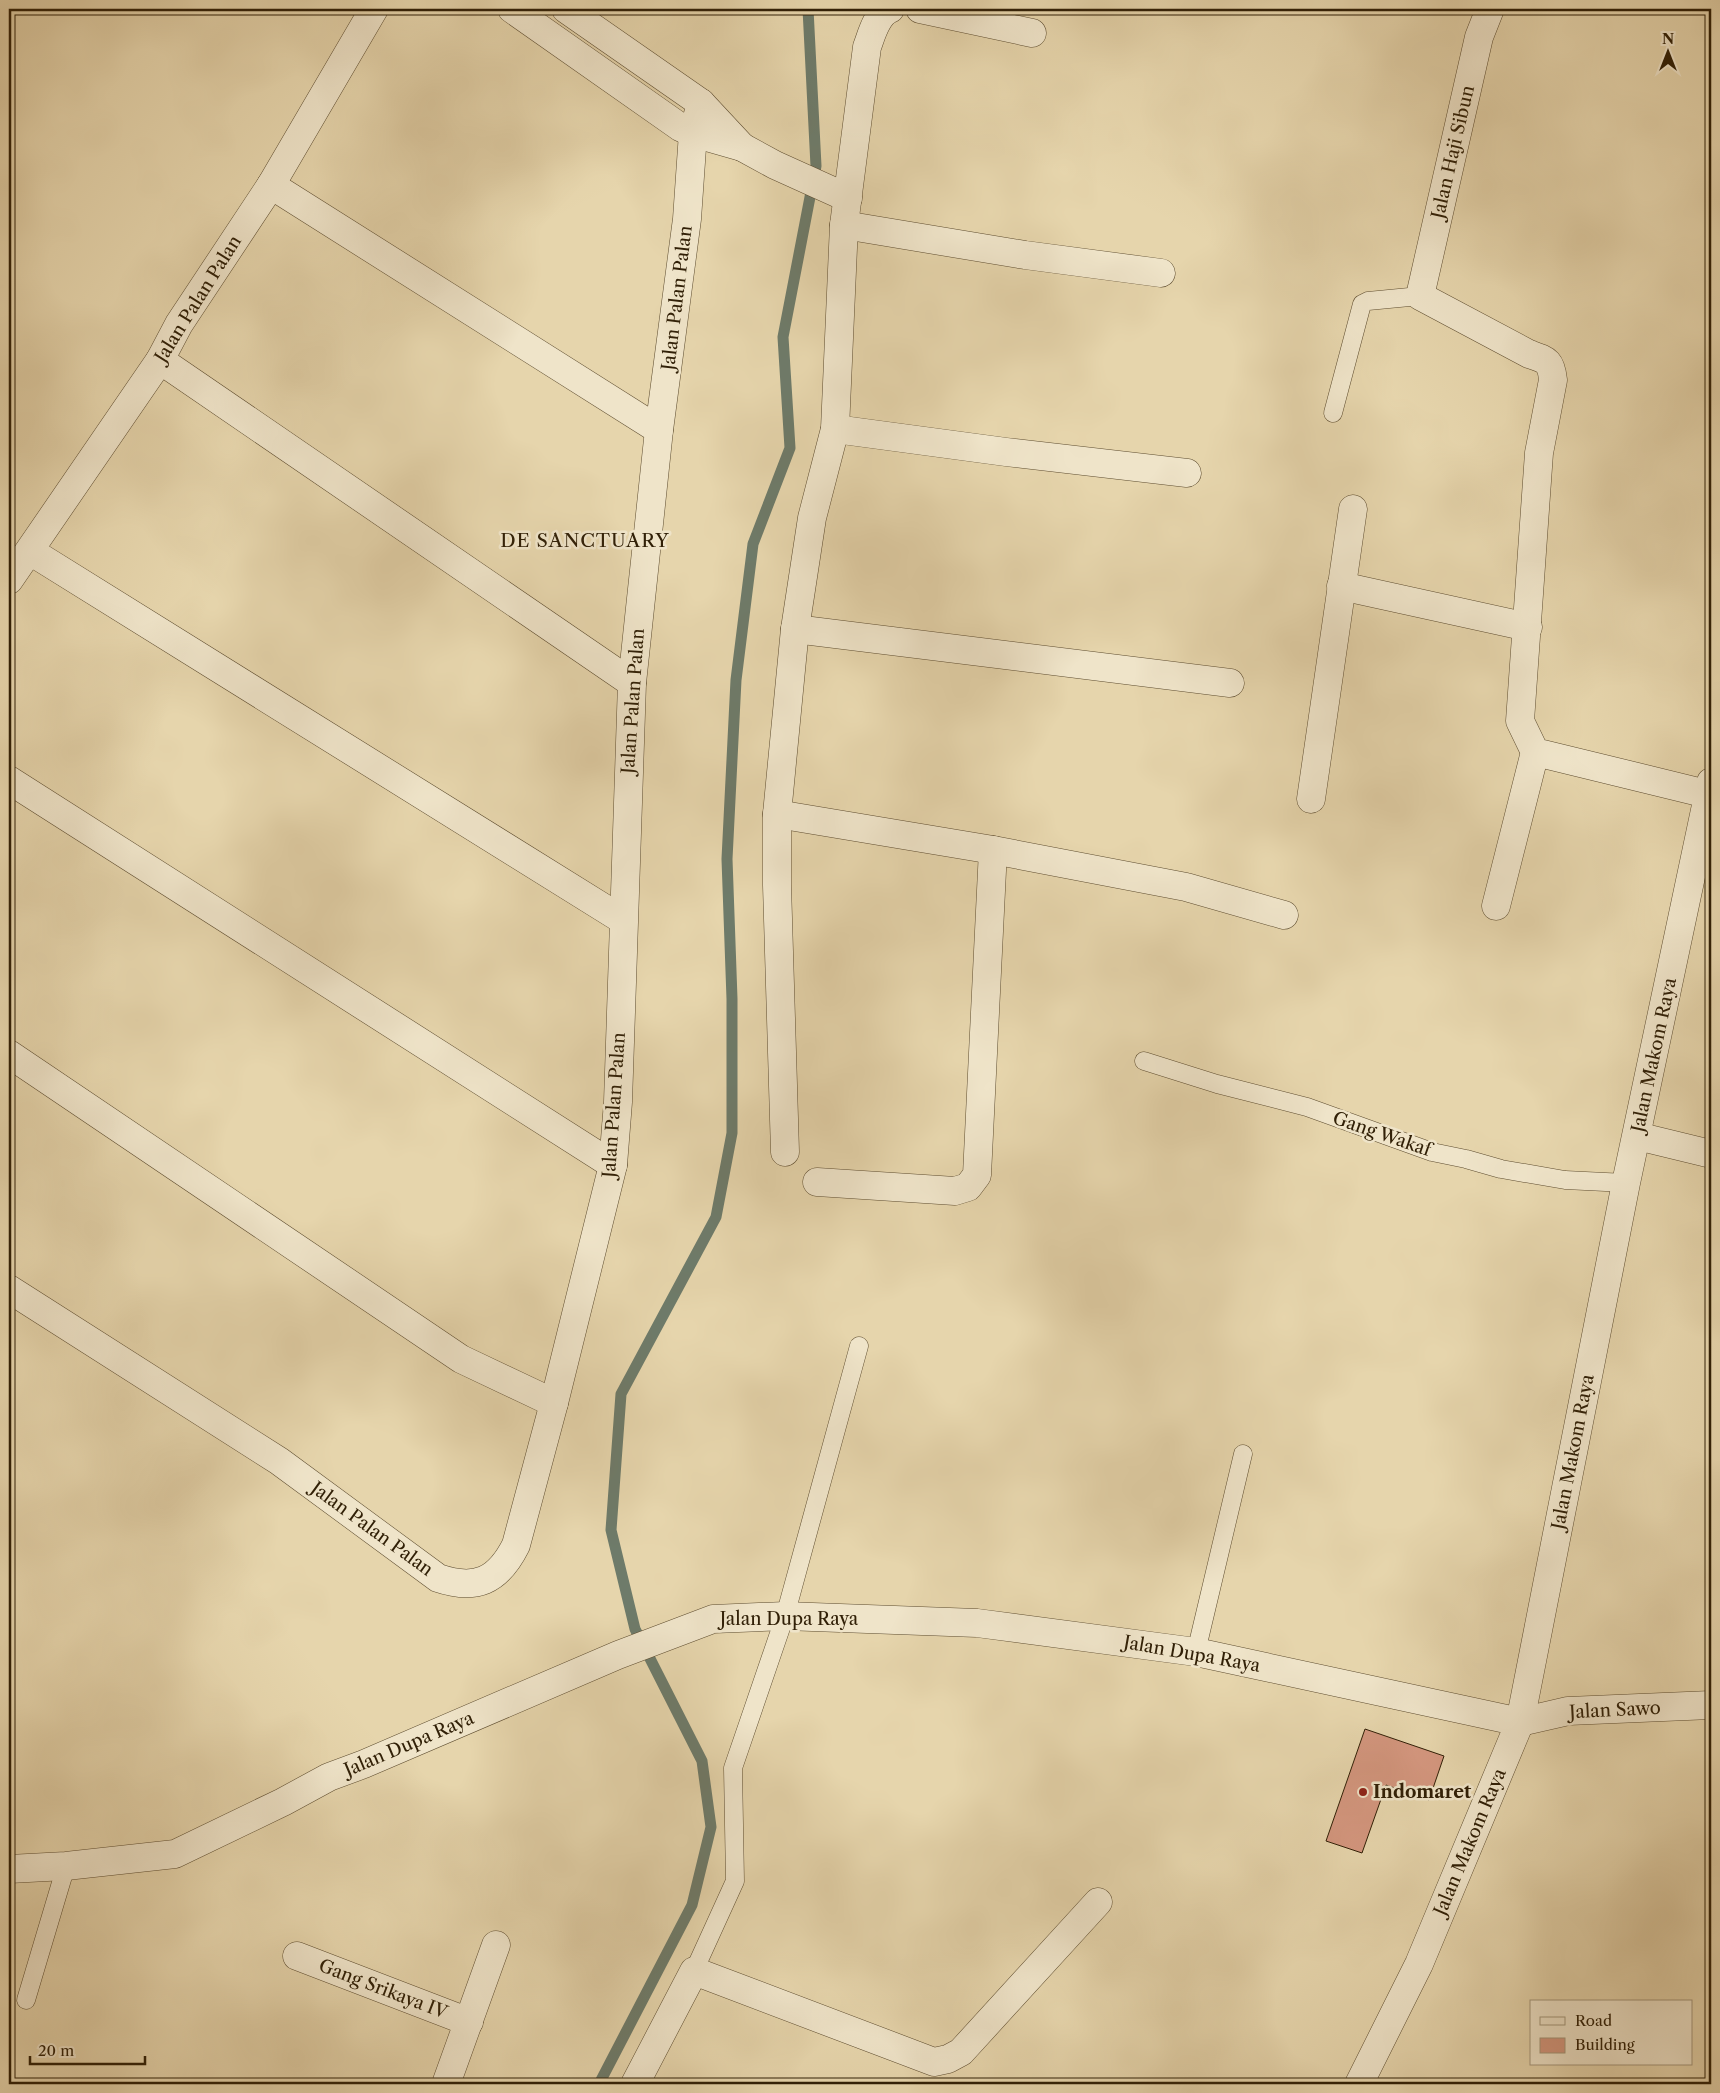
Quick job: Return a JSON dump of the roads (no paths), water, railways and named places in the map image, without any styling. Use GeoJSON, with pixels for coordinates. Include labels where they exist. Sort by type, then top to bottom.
{"type":"FeatureCollection","features":[{"type":"Feature","properties":{"kind":"street","name":"Jalan Palan Palan"},"geometry":{"type":"LineString","coordinates":[[9,580],[160,360],[179,324],[271,185],[374,9]]}},
{"type":"Feature","properties":{"kind":"street"},"geometry":{"type":"LineString","coordinates":[[512,9],[680,127],[693,133],[742,147],[775,165],[848,198]]}},
{"type":"Feature","properties":{"kind":"street"},"geometry":{"type":"LineString","coordinates":[[566,9],[701,103],[742,147]]}},
{"type":"Feature","properties":{"kind":"street"},"geometry":{"type":"LineString","coordinates":[[785,1152],[776,885],[777,814],[795,629],[812,518],[835,428],[844,225],[867,47],[877,21],[885,11],[890,9]]}},
{"type":"Feature","properties":{"kind":"street"},"geometry":{"type":"LineString","coordinates":[[920,9],[1032,33]]}},
{"type":"Feature","properties":{"kind":"street","name":"Jalan Haji Sibun"},"geometry":{"type":"LineString","coordinates":[[1420,296],[1479,38],[1490,9]]}},
{"type":"Feature","properties":{"kind":"street","name":"Jalan Palan Palan"},"geometry":{"type":"LineString","coordinates":[[9,1289],[280,1461],[438,1578],[454,1583],[470,1584],[485,1580],[499,1570],[508,1560],[516,1545],[554,1403],[613,1165],[618,1102],[632,683],[659,430],[687,219],[693,133],[701,103]]}},
{"type":"Feature","properties":{"kind":"street"},"geometry":{"type":"LineString","coordinates":[[271,185],[659,430]]}},
{"type":"Feature","properties":{"kind":"street"},"geometry":{"type":"LineString","coordinates":[[844,225],[1161,274]]}},
{"type":"Feature","properties":{"kind":"street"},"geometry":{"type":"LineString","coordinates":[[1420,296],[1529,354],[1546,360],[1552,368],[1553,380],[1540,453],[1520,722],[1535,752],[1496,906]]}},
{"type":"Feature","properties":{"kind":"street"},"geometry":{"type":"LineString","coordinates":[[160,360],[632,683]]}},
{"type":"Feature","properties":{"kind":"street"},"geometry":{"type":"LineString","coordinates":[[835,428],[1006,452],[1187,473]]}},
{"type":"Feature","properties":{"kind":"street"},"geometry":{"type":"LineString","coordinates":[[1311,799],[1353,509]]}},
{"type":"Feature","properties":{"kind":"street"},"geometry":{"type":"LineString","coordinates":[[30,551],[623,920]]}},
{"type":"Feature","properties":{"kind":"street"},"geometry":{"type":"LineString","coordinates":[[1341,586],[1528,627]]}},
{"type":"Feature","properties":{"kind":"street"},"geometry":{"type":"LineString","coordinates":[[795,629],[1230,683]]}},
{"type":"Feature","properties":{"kind":"street"},"geometry":{"type":"LineString","coordinates":[[1535,752],[1710,790]]}},
{"type":"Feature","properties":{"kind":"street"},"geometry":{"type":"LineString","coordinates":[[9,780],[613,1165]]}},
{"type":"Feature","properties":{"kind":"street","name":"Jalan Makom Raya"},"geometry":{"type":"LineString","coordinates":[[1359,2084],[1418,1964],[1520,1722],[1626,1183],[1710,790]]}},
{"type":"Feature","properties":{"kind":"street"},"geometry":{"type":"LineString","coordinates":[[777,814],[993,850],[1186,887],[1284,915]]}},
{"type":"Feature","properties":{"kind":"street"},"geometry":{"type":"LineString","coordinates":[[817,1182],[955,1191],[968,1187],[977,1175],[993,850]]}},
{"type":"Feature","properties":{"kind":"street"},"geometry":{"type":"LineString","coordinates":[[9,1054],[461,1359],[554,1403]]}},
{"type":"Feature","properties":{"kind":"street"},"geometry":{"type":"LineString","coordinates":[[1637,1136],[1711,1154]]}},
{"type":"Feature","properties":{"kind":"street","name":"Jalan Dupa Raya"},"geometry":{"type":"LineString","coordinates":[[9,1869],[66,1866],[175,1854],[283,1802],[329,1777],[364,1764],[618,1655],[713,1619],[785,1616],[977,1623],[1199,1640],[1520,1722]]}},
{"type":"Feature","properties":{"kind":"street","name":"Jalan Sawo"},"geometry":{"type":"LineString","coordinates":[[1520,1722],[1568,1711],[1711,1705]]}},
{"type":"Feature","properties":{"kind":"street"},"geometry":{"type":"LineString","coordinates":[[635,2084],[694,1971],[934,2062],[948,2059],[961,2052],[1098,1902]]}},
{"type":"Feature","properties":{"kind":"street"},"geometry":{"type":"LineString","coordinates":[[454,2082],[469,2022],[496,1945]]}},
{"type":"Feature","properties":{"kind":"street","name":"Gang Srikaya IV"},"geometry":{"type":"LineString","coordinates":[[297,1956],[469,2022]]}},
{"type":"Feature","properties":{"kind":"lane"},"geometry":{"type":"LineString","coordinates":[[1333,413],[1362,304],[1368,301],[1420,296]]}},
{"type":"Feature","properties":{"kind":"lane","name":"Gang Wakaf"},"geometry":{"type":"LineString","coordinates":[[1144,1061],[1226,1087],[1307,1108],[1432,1152],[1466,1159],[1502,1170],[1565,1180],[1626,1183]]}},
{"type":"Feature","properties":{"kind":"lane"},"geometry":{"type":"LineString","coordinates":[[694,1971],[735,1881],[734,1768],[785,1616],[860,1346]]}},
{"type":"Feature","properties":{"kind":"lane"},"geometry":{"type":"LineString","coordinates":[[1199,1640],[1242,1454]]}},
{"type":"Feature","properties":{"kind":"lane"},"geometry":{"type":"LineString","coordinates":[[26,2000],[66,1866]]}},
{"type":"Feature","properties":{"kind":"waterway"},"geometry":{"type":"LineString","coordinates":[[599,2084],[692,1905],[711,1827],[702,1761],[635,1629],[611,1530],[621,1394],[716,1217],[732,1133],[732,999],[727,859],[736,680],[753,544],[790,448],[783,337],[816,166],[808,9]]}},
{"type":"Feature","properties":{"kind":"place","name":"Indomaret"},"geometry":{"type":"Point","coordinates":[1363,1792]}},
{"type":"Feature","properties":{"kind":"district","name":"DE SANCTUARY"},"geometry":{"type":"Point","coordinates":[585,540]}}]}
